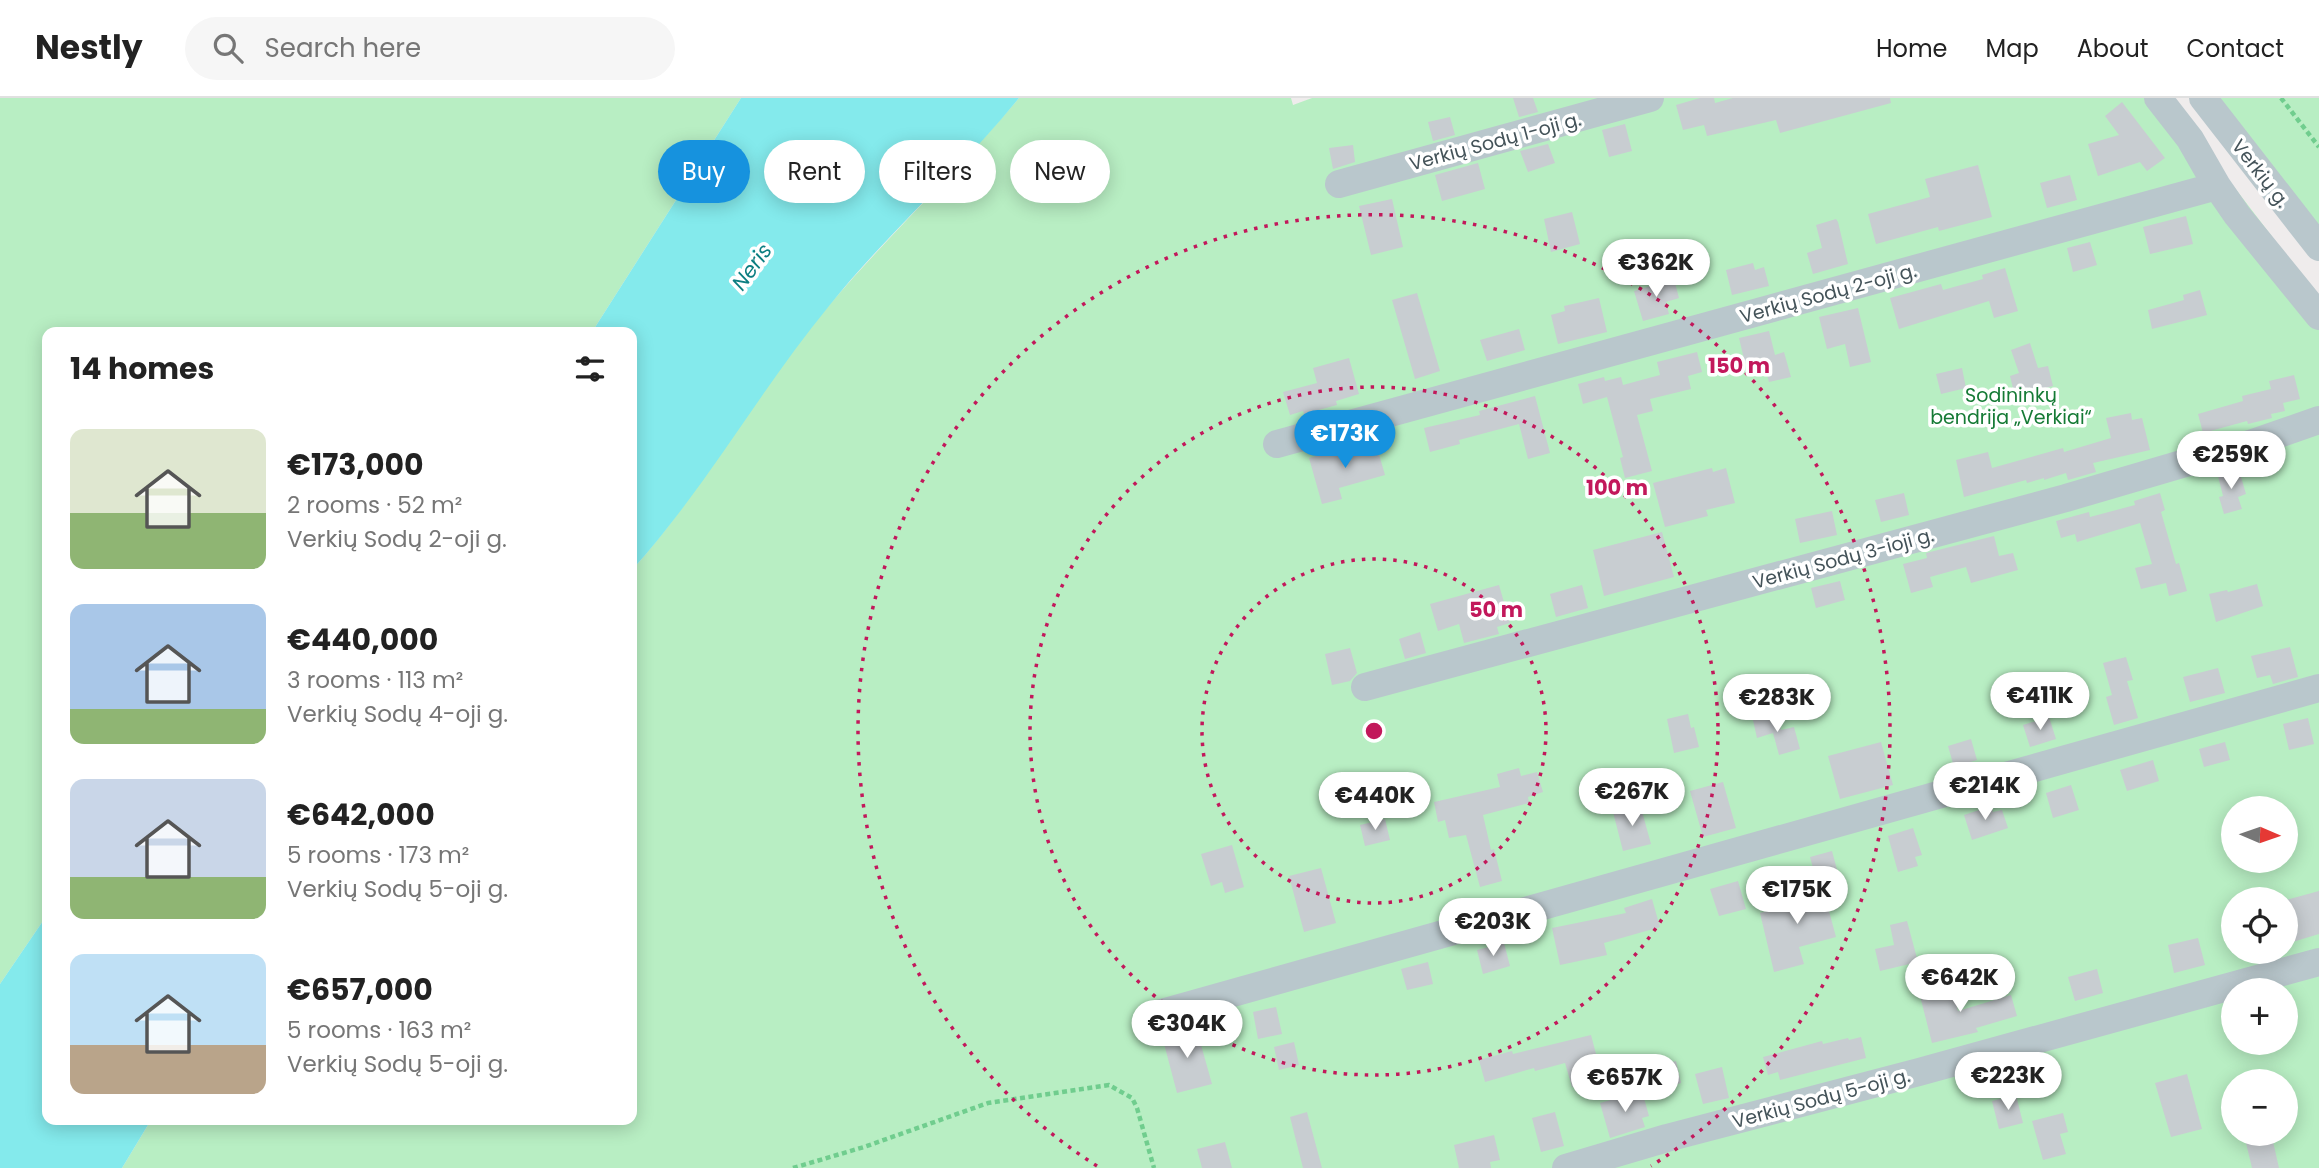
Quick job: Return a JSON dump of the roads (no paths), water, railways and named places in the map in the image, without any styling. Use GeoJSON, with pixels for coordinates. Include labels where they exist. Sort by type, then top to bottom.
{"type":"FeatureCollection","features":[{"type":"Feature","properties":{"kind":"street","name":"Verkių Sodų 1-oji g."},"geometry":{"type":"LineString","coordinates":[[1339,184],[1650,98]]}},
{"type":"Feature","properties":{"kind":"street"},"geometry":{"type":"LineString","coordinates":[[2158,98],[2190,139],[2237,215],[2319,316]]}},
{"type":"Feature","properties":{"kind":"street","name":"Verkių g."},"geometry":{"type":"LineString","coordinates":[[2203,98],[2319,247]]}},
{"type":"Feature","properties":{"kind":"street","name":"Verkių Sodų 2-oji g."},"geometry":{"type":"LineString","coordinates":[[1277,444],[2217,186]]}},
{"type":"Feature","properties":{"kind":"street","name":"Verkių Sodų 3-ioji g."},"geometry":{"type":"LineString","coordinates":[[1365,687],[2066,498],[2250,444],[2319,420]]}},
{"type":"Feature","properties":{"kind":"street"},"geometry":{"type":"LineString","coordinates":[[1151,1016],[2319,688]]}},
{"type":"Feature","properties":{"kind":"street","name":"Verkių Sodų 5-oji g."},"geometry":{"type":"LineString","coordinates":[[1566,1168],[1667,1138],[2319,962]]}},
{"type":"Feature","properties":{"kind":"water","name":"Neris"},"geometry":{"type":"Polygon","coordinates":[[[741,98],[1019,98],[983,140],[879,140],[879,203],[923,203],[875,253],[803,338],[684,506],[637,564],[637,327],[595,327],[674,203],[750,203],[750,140],[714,140],[741,98]]]}},
{"type":"Feature","properties":{"kind":"water"},"geometry":{"type":"Polygon","coordinates":[[[42,922],[42,1125],[148,1125],[122,1168],[0,1168],[0,984],[42,922]]]}},
{"type":"Feature","properties":{"kind":"park label","name":"Sodininkų bendrija „Verkiai“"},"geometry":{"type":"Point","coordinates":[2011,406]}}]}
